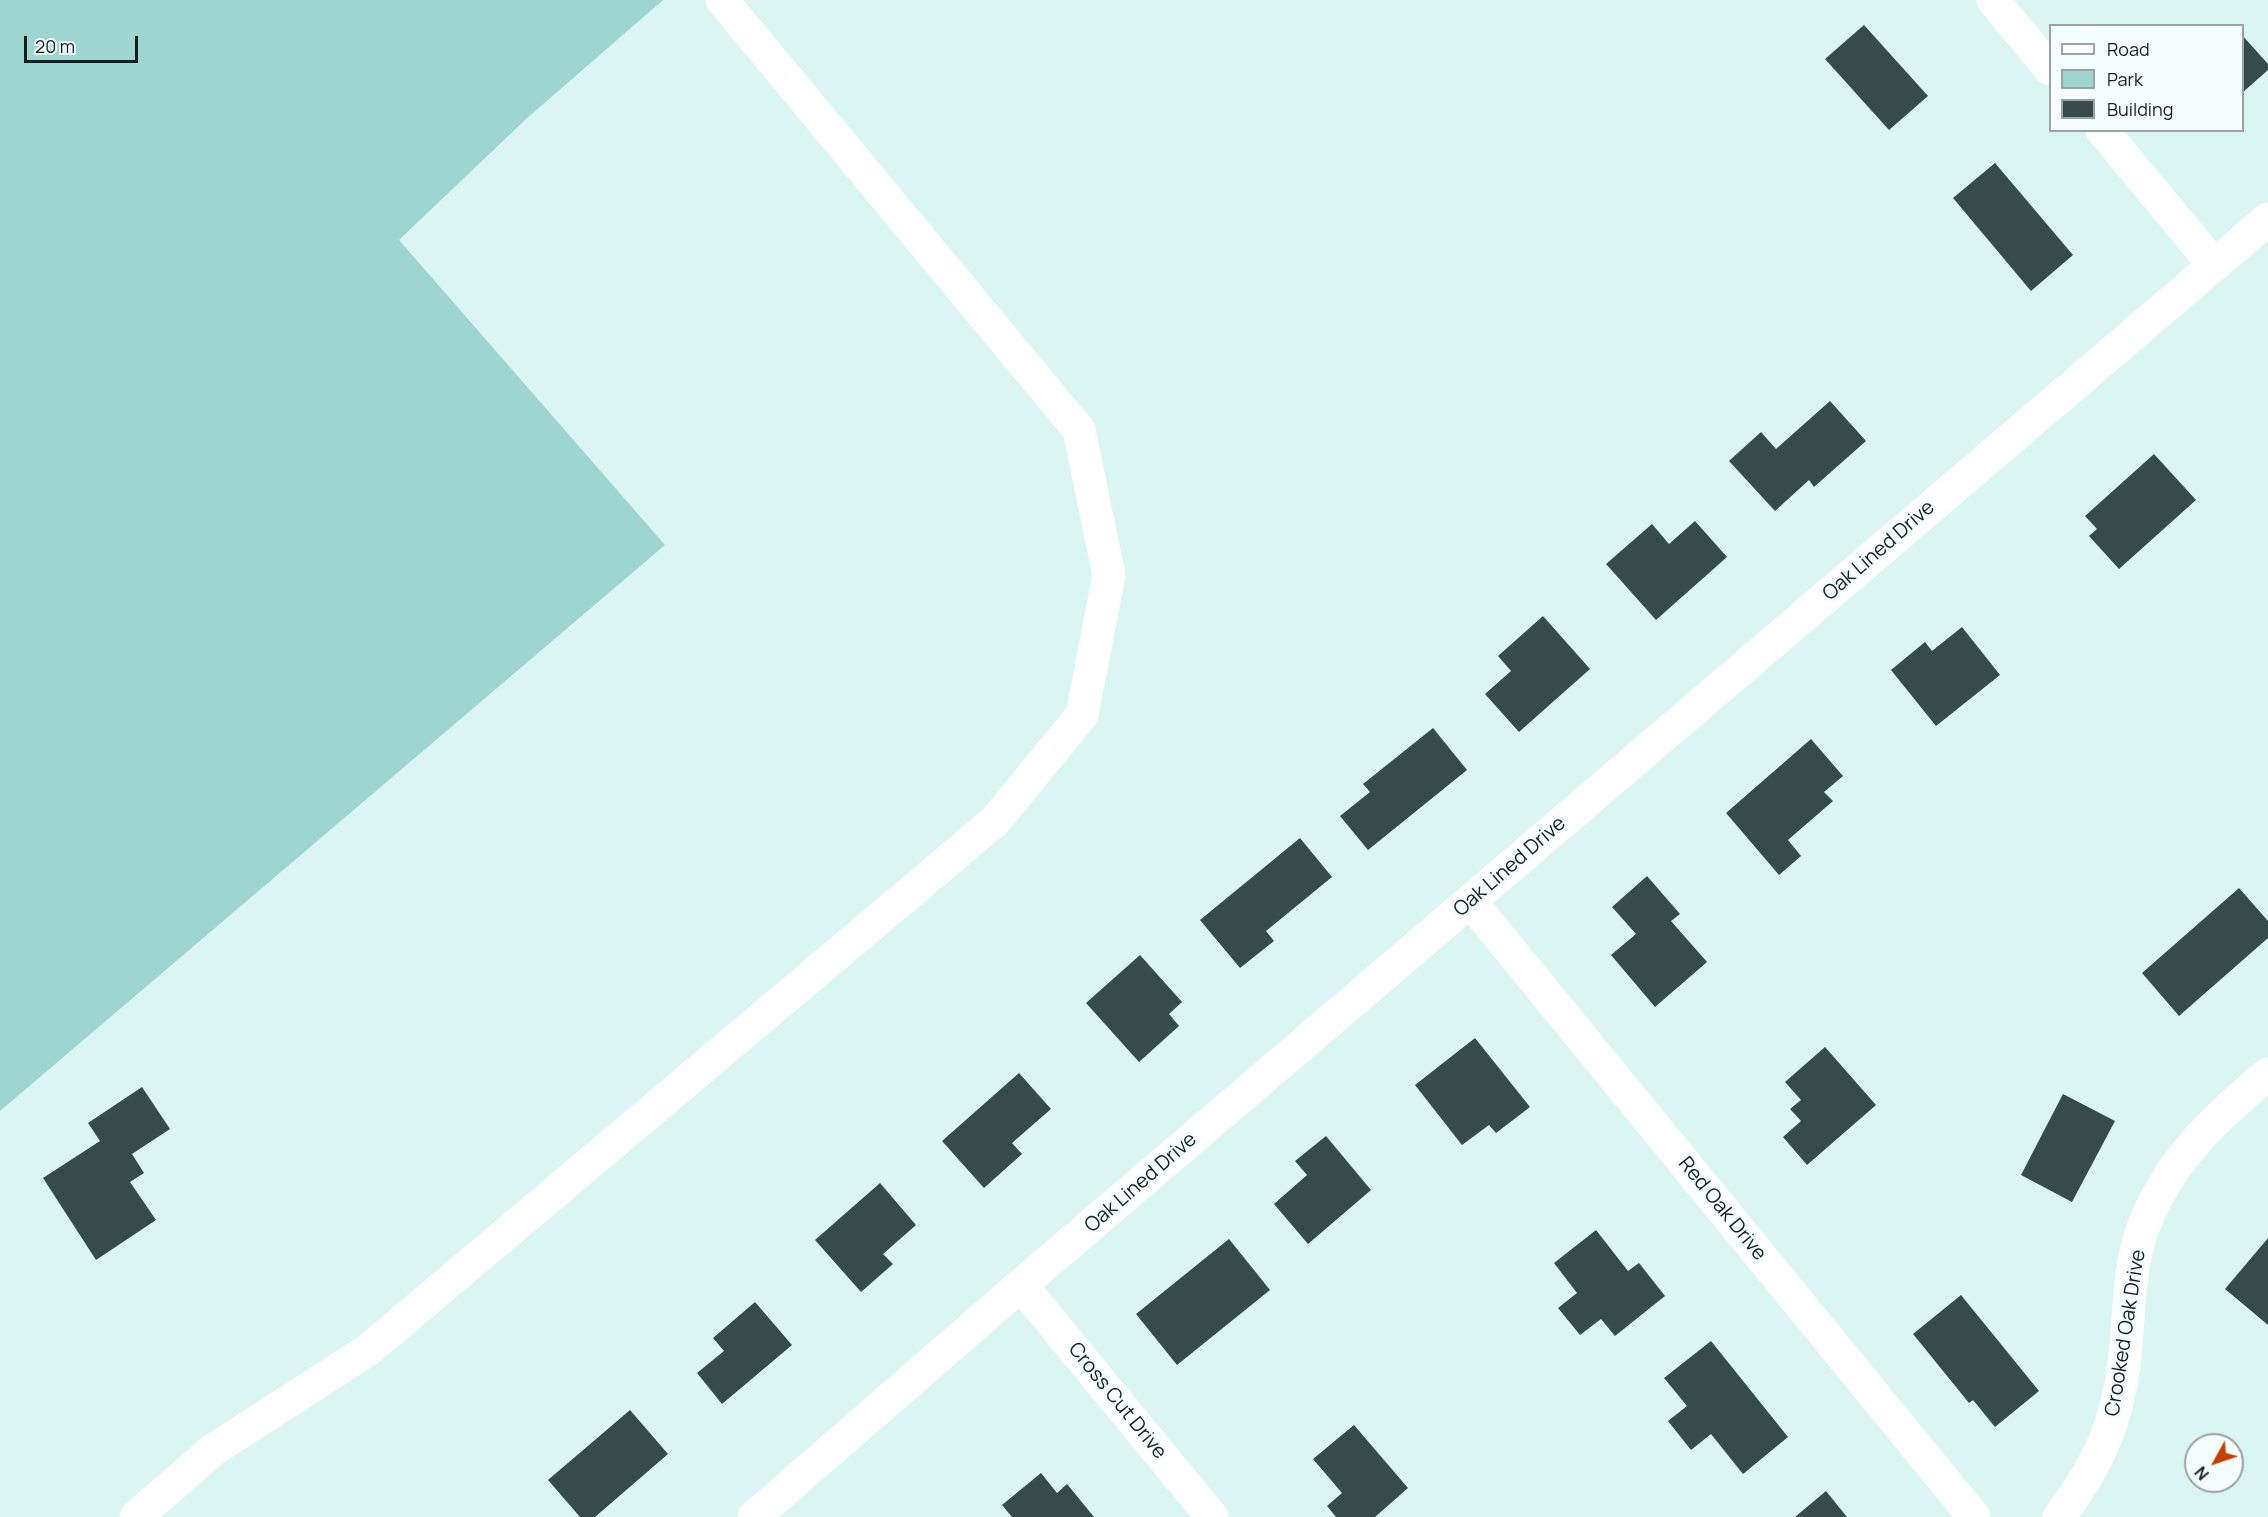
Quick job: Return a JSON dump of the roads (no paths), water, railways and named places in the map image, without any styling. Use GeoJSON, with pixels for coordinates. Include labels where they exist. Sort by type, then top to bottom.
{"type":"FeatureCollection","features":[{"type":"Feature","properties":{"kind":"street"},"geometry":{"type":"LineString","coordinates":[[136,1517],[213,1450],[368,1350],[995,821],[1083,715],[1109,575],[1079,430],[722,0]]}},
{"type":"Feature","properties":{"kind":"street"},"geometry":{"type":"LineString","coordinates":[[1993,0],[2049,68]]}},
{"type":"Feature","properties":{"kind":"street"},"geometry":{"type":"LineString","coordinates":[[2104,132],[2214,265]]}},
{"type":"Feature","properties":{"kind":"street","name":"Oak Lined Drive"},"geometry":{"type":"LineString","coordinates":[[754,1517],[2268,219]]}},
{"type":"Feature","properties":{"kind":"street","name":"Red Oak Drive"},"geometry":{"type":"LineString","coordinates":[[1470,901],[1974,1517]]}},
{"type":"Feature","properties":{"kind":"street","name":"Crooked Oak Drive"},"geometry":{"type":"LineString","coordinates":[[2059,1517],[2080,1490],[2101,1452],[2116,1412],[2124,1364],[2131,1278],[2142,1230],[2156,1199],[2170,1173],[2192,1143],[2268,1074]]}},
{"type":"Feature","properties":{"kind":"street","name":"Cross Cut Drive"},"geometry":{"type":"LineString","coordinates":[[1021,1286],[1212,1517]]}}]}
